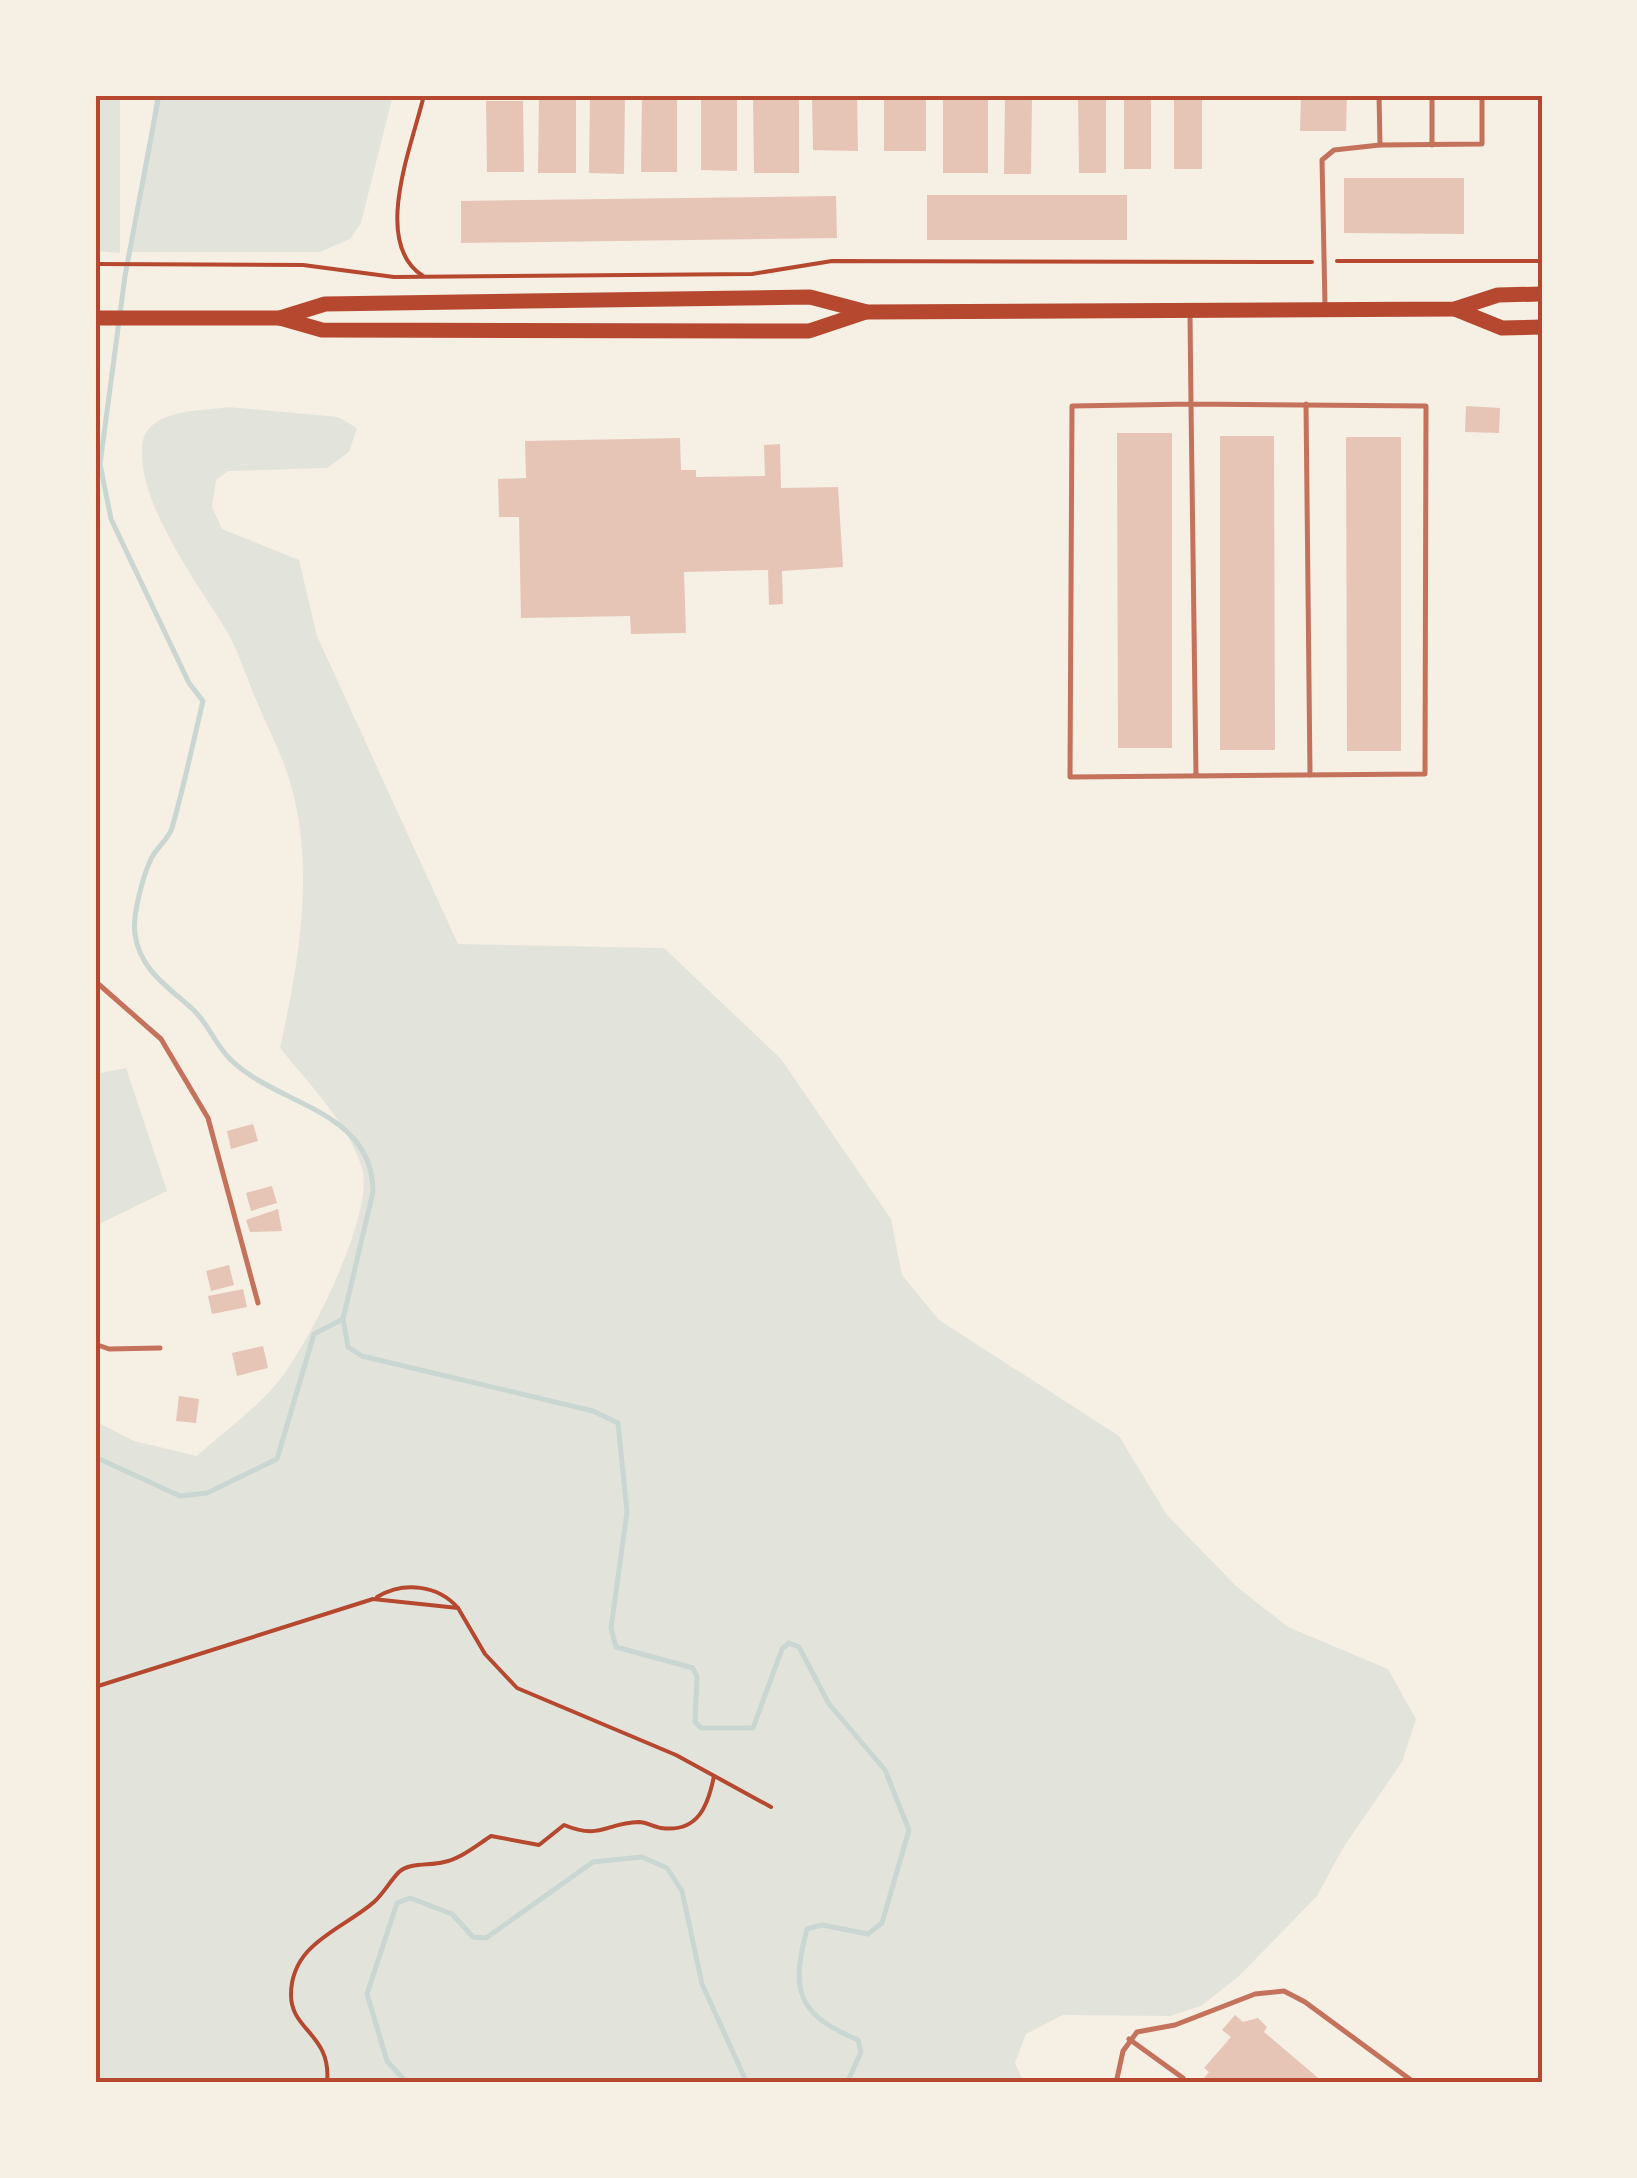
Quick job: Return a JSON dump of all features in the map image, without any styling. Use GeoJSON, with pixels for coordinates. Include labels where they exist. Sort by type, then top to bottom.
{"type":"FeatureCollection","features":[{"type":"Feature","properties":{"kind":"main road"},"geometry":{"type":"LineString","coordinates":[[280,318],[325,304],[719,297],[810,297],[867,312],[1455,310],[1498,295],[1542,294]]}},
{"type":"Feature","properties":{"kind":"main road"},"geometry":{"type":"LineString","coordinates":[[1455,310],[1502,328],[1542,328]]}},
{"type":"Feature","properties":{"kind":"main road"},"geometry":{"type":"LineString","coordinates":[[95,318],[280,318],[322,330],[809,331],[867,312]]}},
{"type":"Feature","properties":{"kind":"lane"},"geometry":{"type":"LineString","coordinates":[[1379,95],[1380,145]]}},
{"type":"Feature","properties":{"kind":"lane"},"geometry":{"type":"LineString","coordinates":[[1432,95],[1432,144]]}},
{"type":"Feature","properties":{"kind":"lane"},"geometry":{"type":"LineString","coordinates":[[1325,310],[1322,160],[1334,150],[1380,145],[1482,144],[1482,95]]}},
{"type":"Feature","properties":{"kind":"lane"},"geometry":{"type":"LineString","coordinates":[[1190,311],[1196,776]]}},
{"type":"Feature","properties":{"kind":"lane"},"geometry":{"type":"LineString","coordinates":[[1306,404],[1310,775]]}},
{"type":"Feature","properties":{"kind":"lane"},"geometry":{"type":"LineString","coordinates":[[1306,404],[1426,406],[1425,774],[1070,777],[1072,406],[1306,404]]}},
{"type":"Feature","properties":{"kind":"lane"},"geometry":{"type":"LineString","coordinates":[[95,981],[161,1039],[208,1118],[258,1303]]}},
{"type":"Feature","properties":{"kind":"lane"},"geometry":{"type":"LineString","coordinates":[[95,1344],[109,1350],[160,1348]]}},
{"type":"Feature","properties":{"kind":"lane"},"geometry":{"type":"LineString","coordinates":[[1116,2083],[1128,2039],[1137,2032],[1176,2025],[1255,1994],[1284,1991],[1416,2083]]}},
{"type":"Feature","properties":{"kind":"lane"},"geometry":{"type":"LineString","coordinates":[[1128,2039],[1183,2078]]}},
{"type":"Feature","properties":{"kind":"path"},"geometry":{"type":"LineString","coordinates":[[423,276],[407,266],[396,231],[424,95]]}},
{"type":"Feature","properties":{"kind":"path"},"geometry":{"type":"LineString","coordinates":[[95,264],[276,264],[423,276],[752,274],[832,261],[1542,261]]}},
{"type":"Feature","properties":{"kind":"path"},"geometry":{"type":"LineString","coordinates":[[95,1687],[373,1599],[389,1590],[422,1589],[445,1594],[458,1608],[485,1654],[517,1688],[714,1776],[771,1807]]}},
{"type":"Feature","properties":{"kind":"path"},"geometry":{"type":"LineString","coordinates":[[373,1599],[458,1608]]}},
{"type":"Feature","properties":{"kind":"path"},"geometry":{"type":"LineString","coordinates":[[328,2083],[329,2066],[318,2037],[298,2020],[294,2008],[291,1996],[296,1974],[311,1944],[373,1903],[401,1870],[447,1862],[491,1836],[539,1845],[564,1826],[589,1835],[639,1822],[664,1829],[692,1824],[708,1808],[714,1776]]}},
{"type":"Feature","properties":{"kind":"shaded area"},"geometry":{"type":"Polygon","coordinates":[[[95,95],[120,95],[120,253],[95,251],[95,95]]]}},
{"type":"Feature","properties":{"kind":"shaded area"},"geometry":{"type":"Polygon","coordinates":[[[155,95],[393,95],[361,223],[350,239],[320,252],[127,252],[138,223],[155,95]]]}},
{"type":"Feature","properties":{"kind":"shaded area"},"geometry":{"type":"Polygon","coordinates":[[[228,407],[338,417],[357,428],[349,452],[327,468],[228,471],[216,480],[212,507],[222,529],[299,560],[317,636],[458,944],[664,948],[781,1059],[891,1219],[902,1275],[939,1320],[1119,1436],[1167,1515],[1236,1586],[1288,1627],[1388,1669],[1416,1719],[1402,1762],[1343,1848],[1317,1896],[1238,1977],[1201,2006],[1170,2016],[1063,2015],[1026,2034],[1015,2063],[1024,2083],[95,2083],[95,1421],[134,1441],[197,1456],[244,1416],[285,1373],[318,1317],[348,1249],[363,1189],[362,1168],[347,1135],[280,1048],[302,914],[302,845],[289,779],[233,643],[171,541],[143,470],[142,448],[152,425],[175,414],[228,407]]]}},
{"type":"Feature","properties":{"kind":"shaded area"},"geometry":{"type":"Polygon","coordinates":[[[126,1068],[167,1191],[95,1226],[95,1074],[126,1068]]]}},
{"type":"Feature","properties":{"kind":"building"},"geometry":{"type":"Polygon","coordinates":[[[539,95],[576,95],[576,173],[538,173],[539,95]]]}},
{"type":"Feature","properties":{"kind":"building"},"geometry":{"type":"Polygon","coordinates":[[[590,95],[625,95],[624,174],[589,173],[590,95]]]}},
{"type":"Feature","properties":{"kind":"building"},"geometry":{"type":"Polygon","coordinates":[[[642,95],[677,95],[677,172],[641,172],[642,95]]]}},
{"type":"Feature","properties":{"kind":"building"},"geometry":{"type":"Polygon","coordinates":[[[701,95],[737,95],[737,171],[701,170],[701,95]]]}},
{"type":"Feature","properties":{"kind":"building"},"geometry":{"type":"Polygon","coordinates":[[[753,95],[799,95],[799,173],[754,173],[753,95]]]}},
{"type":"Feature","properties":{"kind":"building"},"geometry":{"type":"Polygon","coordinates":[[[812,95],[857,95],[858,151],[813,150],[812,95]]]}},
{"type":"Feature","properties":{"kind":"building"},"geometry":{"type":"Polygon","coordinates":[[[884,95],[926,95],[926,151],[884,151],[884,95]]]}},
{"type":"Feature","properties":{"kind":"building"},"geometry":{"type":"Polygon","coordinates":[[[943,95],[988,95],[988,173],[943,173],[943,95]]]}},
{"type":"Feature","properties":{"kind":"building"},"geometry":{"type":"Polygon","coordinates":[[[1005,95],[1032,95],[1031,174],[1004,174],[1005,95]]]}},
{"type":"Feature","properties":{"kind":"building"},"geometry":{"type":"Polygon","coordinates":[[[1078,95],[1106,95],[1106,173],[1079,173],[1078,95]]]}},
{"type":"Feature","properties":{"kind":"building"},"geometry":{"type":"Polygon","coordinates":[[[1124,95],[1151,95],[1151,169],[1124,169],[1124,95]]]}},
{"type":"Feature","properties":{"kind":"building"},"geometry":{"type":"Polygon","coordinates":[[[1174,95],[1202,95],[1202,169],[1174,169],[1174,95]]]}},
{"type":"Feature","properties":{"kind":"building"},"geometry":{"type":"Polygon","coordinates":[[[1301,95],[1347,95],[1346,131],[1300,131],[1301,95]]]}},
{"type":"Feature","properties":{"kind":"building"},"geometry":{"type":"Polygon","coordinates":[[[486,101],[523,101],[524,172],[487,172],[486,101]]]}},
{"type":"Feature","properties":{"kind":"building"},"geometry":{"type":"Polygon","coordinates":[[[1344,178],[1464,178],[1464,234],[1344,233],[1344,178]]]}},
{"type":"Feature","properties":{"kind":"building"},"geometry":{"type":"Polygon","coordinates":[[[927,195],[1127,195],[1127,240],[927,240],[927,195]]]}},
{"type":"Feature","properties":{"kind":"building"},"geometry":{"type":"Polygon","coordinates":[[[836,196],[837,238],[461,243],[461,201],[836,196]]]}},
{"type":"Feature","properties":{"kind":"building"},"geometry":{"type":"Polygon","coordinates":[[[1466,406],[1500,408],[1499,433],[1465,432],[1466,406]]]}},
{"type":"Feature","properties":{"kind":"building"},"geometry":{"type":"Polygon","coordinates":[[[1117,433],[1172,433],[1172,748],[1118,748],[1117,433]]]}},
{"type":"Feature","properties":{"kind":"building"},"geometry":{"type":"Polygon","coordinates":[[[1220,436],[1274,436],[1275,750],[1220,750],[1220,436]]]}},
{"type":"Feature","properties":{"kind":"building"},"geometry":{"type":"Polygon","coordinates":[[[1346,437],[1401,437],[1401,751],[1347,751],[1346,437]]]}},
{"type":"Feature","properties":{"kind":"building"},"geometry":{"type":"Polygon","coordinates":[[[680,438],[681,470],[696,470],[696,477],[765,476],[764,445],[780,444],[781,488],[838,487],[843,567],[782,571],[783,604],[769,605],[768,570],[684,572],[686,633],[631,634],[630,616],[521,618],[519,517],[499,517],[498,479],[526,478],[525,441],[680,438]]]}},
{"type":"Feature","properties":{"kind":"building"},"geometry":{"type":"Polygon","coordinates":[[[253,1124],[258,1141],[231,1149],[227,1131],[253,1124]]]}},
{"type":"Feature","properties":{"kind":"building"},"geometry":{"type":"Polygon","coordinates":[[[272,1186],[277,1203],[251,1211],[246,1193],[272,1186]]]}},
{"type":"Feature","properties":{"kind":"building"},"geometry":{"type":"Polygon","coordinates":[[[278,1209],[282,1231],[250,1232],[246,1220],[278,1209]]]}},
{"type":"Feature","properties":{"kind":"building"},"geometry":{"type":"Polygon","coordinates":[[[229,1265],[234,1285],[211,1291],[206,1271],[229,1265]]]}},
{"type":"Feature","properties":{"kind":"building"},"geometry":{"type":"Polygon","coordinates":[[[243,1289],[247,1307],[212,1314],[208,1296],[243,1289]]]}},
{"type":"Feature","properties":{"kind":"building"},"geometry":{"type":"Polygon","coordinates":[[[263,1346],[268,1368],[237,1376],[232,1353],[263,1346]]]}},
{"type":"Feature","properties":{"kind":"building"},"geometry":{"type":"Polygon","coordinates":[[[179,1396],[199,1399],[196,1423],[176,1421],[179,1396]]]}},
{"type":"Feature","properties":{"kind":"building"},"geometry":{"type":"Polygon","coordinates":[[[1235,2015],[1243,2022],[1258,2018],[1267,2027],[1264,2032],[1324,2083],[1200,2083],[1209,2072],[1204,2068],[1231,2037],[1222,2030],[1235,2015]]]}},
{"type":"Feature","properties":{"kind":"waterway"},"geometry":{"type":"LineString","coordinates":[[159,95],[125,276],[100,464],[111,519],[189,683],[203,701],[172,828],[151,859],[142,885],[135,917],[137,946],[154,974],[194,1011],[230,1059],[250,1075],[340,1126],[357,1143],[369,1164],[373,1192],[343,1319],[348,1347],[362,1356],[593,1411],[618,1423],[627,1512],[611,1628],[616,1647],[693,1668],[697,1677],[695,1722],[701,1728],[753,1728],[782,1649],[789,1643],[799,1647],[829,1704],[885,1770],[909,1830],[882,1923],[868,1934],[822,1925],[807,1929],[802,1950],[800,1984],[810,2010],[858,2040],[861,2052],[847,2083]]}},
{"type":"Feature","properties":{"kind":"waterway"},"geometry":{"type":"LineString","coordinates":[[95,1457],[180,1496],[207,1493],[277,1459],[314,1334],[343,1319]]}},
{"type":"Feature","properties":{"kind":"waterway"},"geometry":{"type":"LineString","coordinates":[[407,2083],[387,2061],[367,1994],[397,1903],[410,1898],[452,1914],[473,1937],[486,1938],[593,1862],[642,1857],[667,1868],[682,1891],[702,1984],[747,2083]]}}]}
